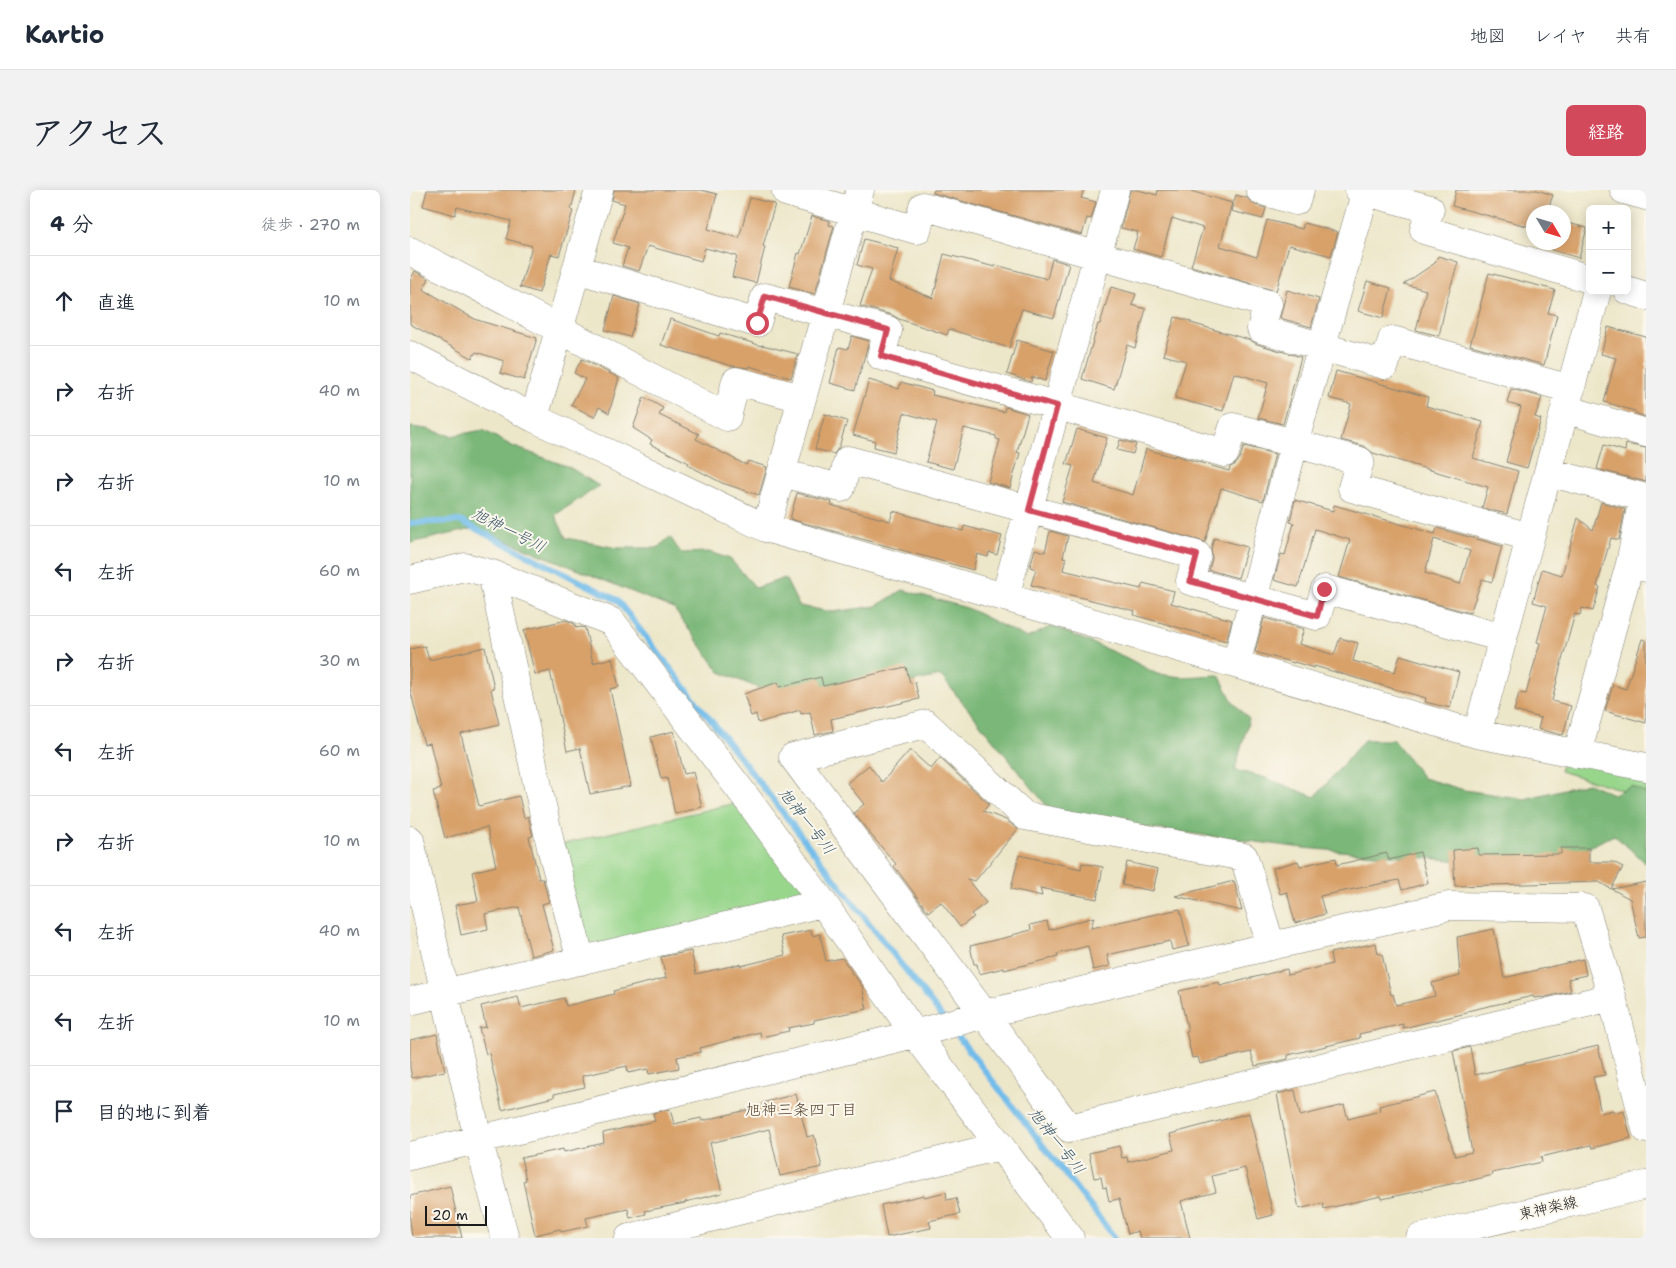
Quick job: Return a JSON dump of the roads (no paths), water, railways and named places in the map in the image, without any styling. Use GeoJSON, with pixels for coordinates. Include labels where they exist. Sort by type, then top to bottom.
{"type":"FeatureCollection","features":[{"type":"Feature","properties":{"kind":"street"},"geometry":{"type":"LineString","coordinates":[[534,418],[599,190]]}},
{"type":"Feature","properties":{"kind":"street"},"geometry":{"type":"LineString","coordinates":[[1005,597],[1115,190]]}},
{"type":"Feature","properties":{"kind":"street"},"geometry":{"type":"LineString","coordinates":[[1260,190],[1296,201],[1300,190]]}},
{"type":"Feature","properties":{"kind":"street"},"geometry":{"type":"LineString","coordinates":[[787,191],[857,201],[917,230],[923,206],[1268,304],[1261,330],[1385,365],[1392,340],[1568,399],[1646,433]]}},
{"type":"Feature","properties":{"kind":"street"},"geometry":{"type":"LineString","coordinates":[[1236,664],[1363,191],[1430,209],[1424,230],[1586,278]]}},
{"type":"Feature","properties":{"kind":"street"},"geometry":{"type":"LineString","coordinates":[[766,528],[857,201]]}},
{"type":"Feature","properties":{"kind":"street"},"geometry":{"type":"LineString","coordinates":[[410,251],[727,417],[736,381],[802,398]]}},
{"type":"Feature","properties":{"kind":"street"},"geometry":{"type":"LineString","coordinates":[[577,268],[757,323],[765,296],[888,330],[881,356],[1225,453],[1233,427],[1360,461],[1352,488],[1530,537]]}},
{"type":"Feature","properties":{"kind":"street"},"geometry":{"type":"LineString","coordinates":[[1631,291],[1646,296]]}},
{"type":"Feature","properties":{"kind":"street"},"geometry":{"type":"LineString","coordinates":[[1477,734],[1596,295]]}},
{"type":"Feature","properties":{"kind":"street"},"geometry":{"type":"LineString","coordinates":[[410,355],[534,418],[766,528],[1477,734],[1646,767]]}},
{"type":"Feature","properties":{"kind":"street"},"geometry":{"type":"LineString","coordinates":[[780,473],[841,488],[848,460],[1197,555],[1190,581],[1253,599],[1317,616],[1324,589],[1503,638]]}},
{"type":"Feature","properties":{"kind":"street"},"geometry":{"type":"LineString","coordinates":[[1548,472],[1644,498],[1638,566],[1577,754]]}},
{"type":"Feature","properties":{"kind":"street"},"geometry":{"type":"LineString","coordinates":[[410,580],[464,567],[492,574],[612,622],[748,800],[823,903],[926,1031],[1000,1146],[1070,1238]]}},
{"type":"Feature","properties":{"kind":"street"},"geometry":{"type":"LineString","coordinates":[[492,574],[551,847],[581,961]]}},
{"type":"Feature","properties":{"kind":"street"},"geometry":{"type":"LineString","coordinates":[[1270,946],[1244,857],[1024,816],[926,724],[794,757],[976,1016],[1069,1128],[1612,997]]}},
{"type":"Feature","properties":{"kind":"street"},"geometry":{"type":"LineString","coordinates":[[410,840],[478,1139],[505,1238]]}},
{"type":"Feature","properties":{"kind":"street"},"geometry":{"type":"LineString","coordinates":[[410,1002],[823,903]]}},
{"type":"Feature","properties":{"kind":"street"},"geometry":{"type":"LineString","coordinates":[[410,1156],[926,1031],[976,1016],[1270,946],[1449,906],[1585,908],[1612,997],[1646,1129]]}},
{"type":"Feature","properties":{"kind":"street"},"geometry":{"type":"LineString","coordinates":[[629,1238],[1000,1146]]}},
{"type":"Feature","properties":{"kind":"street","name":"東神楽線"},"geometry":{"type":"LineString","coordinates":[[1420,1238],[1646,1185]]}},
{"type":"Feature","properties":{"kind":"waterway","name":"旭神一号川"},"geometry":{"type":"LineString","coordinates":[[410,523],[460,521],[617,600],[943,1018]]}},
{"type":"Feature","properties":{"kind":"waterway","name":"旭神一号川"},"geometry":{"type":"LineString","coordinates":[[953,1030],[1115,1238]]}},
{"type":"Feature","properties":{"kind":"district","name":"旭神三条四丁目"},"geometry":{"type":"Point","coordinates":[801,1109]}}]}
